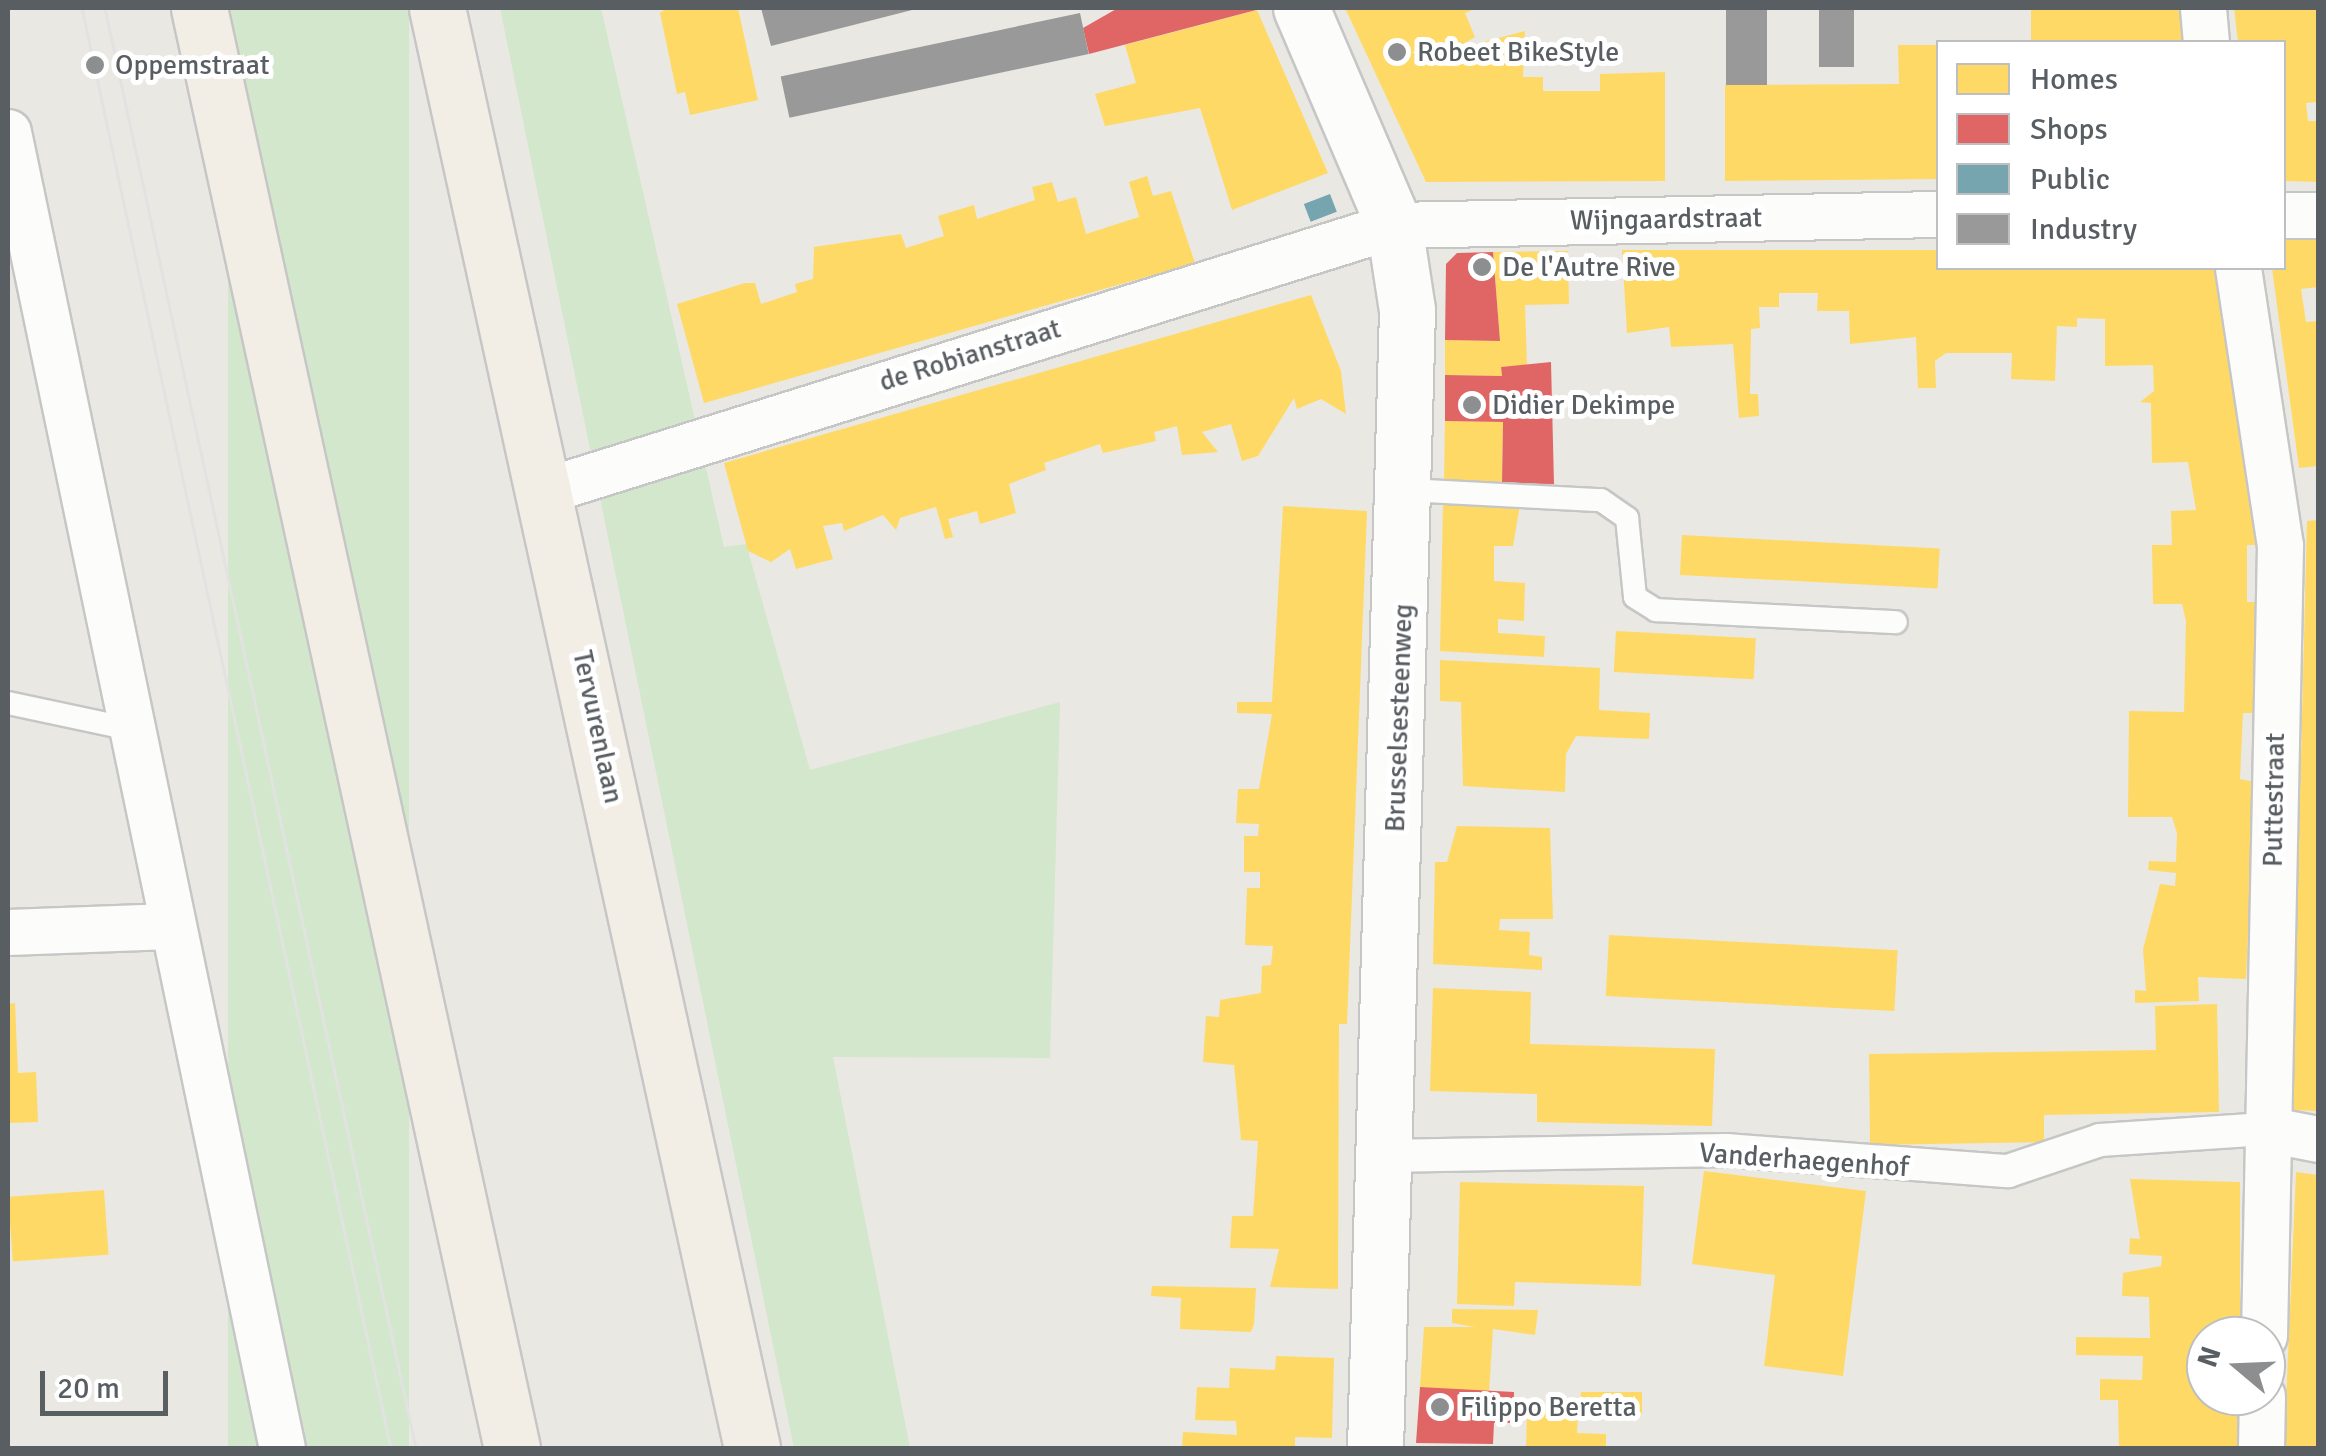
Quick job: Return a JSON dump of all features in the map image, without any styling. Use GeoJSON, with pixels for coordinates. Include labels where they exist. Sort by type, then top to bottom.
{"type":"FeatureCollection","features":[{"type":"Feature","properties":{"kind":"main road"},"geometry":{"type":"LineString","coordinates":[[199,8],[512,1448]]}},
{"type":"Feature","properties":{"kind":"main road","name":"Tervurenlaan"},"geometry":{"type":"LineString","coordinates":[[437,8],[547,490],[752,1448]]}},
{"type":"Feature","properties":{"kind":"street","name":"Brusselsesteenweg"},"geometry":{"type":"LineString","coordinates":[[1300,8],[1394,225],[1407,310],[1407,490],[1374,1448]]}},
{"type":"Feature","properties":{"kind":"street"},"geometry":{"type":"LineString","coordinates":[[2203,8],[2206,40]]}},
{"type":"Feature","properties":{"kind":"street"},"geometry":{"type":"LineString","coordinates":[[8,132],[170,926],[282,1448]]}},
{"type":"Feature","properties":{"kind":"street","name":"Wijngaardstraat"},"geometry":{"type":"LineString","coordinates":[[1394,225],[1936,214]]}},
{"type":"Feature","properties":{"kind":"street"},"geometry":{"type":"LineString","coordinates":[[2286,215],[2318,215]]}},
{"type":"Feature","properties":{"kind":"street","name":"de Robianstraat"},"geometry":{"type":"LineString","coordinates":[[547,490],[1394,225]]}},
{"type":"Feature","properties":{"kind":"street","name":"Puttestraat"},"geometry":{"type":"LineString","coordinates":[[2238,270],[2280,545],[2264,1316]]}},
{"type":"Feature","properties":{"kind":"street"},"geometry":{"type":"LineString","coordinates":[[8,932],[170,926]]}},
{"type":"Feature","properties":{"kind":"street"},"geometry":{"type":"LineString","coordinates":[[2266,1129],[2318,1138]]}},
{"type":"Feature","properties":{"kind":"street","name":"Vanderhaegenhof"},"geometry":{"type":"LineString","coordinates":[[1383,1156],[1726,1150],[2008,1171],[2100,1140],[2266,1129]]}},
{"type":"Feature","properties":{"kind":"street"},"geometry":{"type":"LineString","coordinates":[[2261,1448],[2262,1416]]}},
{"type":"Feature","properties":{"kind":"lane"},"geometry":{"type":"LineString","coordinates":[[1407,490],[1600,500],[1627,518],[1635,598],[1656,610],[1896,622]]}},
{"type":"Feature","properties":{"kind":"lane"},"geometry":{"type":"LineString","coordinates":[[8,702],[130,729]]}},
{"type":"Feature","properties":{"kind":"green space"},"geometry":{"type":"Polygon","coordinates":[[[228,8],[409,8],[409,1448],[228,1448],[228,8]]]}},
{"type":"Feature","properties":{"kind":"green space"},"geometry":{"type":"Polygon","coordinates":[[[500,8],[601,8],[724,547],[746,544],[810,770],[1060,702],[1050,1058],[833,1057],[910,1448],[794,1448],[500,8]]]}},
{"type":"Feature","properties":{"kind":"building: Homes"},"geometry":{"type":"Polygon","coordinates":[[[667,8],[738,8],[758,100],[690,115],[685,92],[677,94],[660,13],[667,8]]]}},
{"type":"Feature","properties":{"kind":"building: Homes"},"geometry":{"type":"Polygon","coordinates":[[[1345,8],[1478,8],[1465,13],[1475,37],[1453,50],[1525,31],[1523,77],[1543,77],[1543,91],[1600,91],[1600,74],[1665,72],[1665,181],[1426,182],[1345,8]]]}},
{"type":"Feature","properties":{"kind":"building: Homes"},"geometry":{"type":"Polygon","coordinates":[[[2031,8],[2183,8],[2183,40],[2031,40],[2031,8]]]}},
{"type":"Feature","properties":{"kind":"building: Homes"},"geometry":{"type":"Polygon","coordinates":[[[2234,8],[2318,8],[2318,102],[2306,103],[2308,121],[2318,121],[2318,182],[2286,181],[2286,40],[2238,40],[2234,8]]]}},
{"type":"Feature","properties":{"kind":"building: Homes"},"geometry":{"type":"Polygon","coordinates":[[[1257,10],[1328,173],[1232,210],[1200,108],[1105,126],[1095,94],[1136,83],[1125,45],[1257,10]]]}},
{"type":"Feature","properties":{"kind":"building: Homes"},"geometry":{"type":"Polygon","coordinates":[[[1898,45],[1936,45],[1936,179],[1725,181],[1725,85],[1899,84],[1898,45]]]}},
{"type":"Feature","properties":{"kind":"building: Homes"},"geometry":{"type":"Polygon","coordinates":[[[1147,176],[1153,196],[1171,191],[1195,263],[704,403],[677,304],[755,283],[761,304],[797,292],[795,284],[813,279],[814,247],[901,234],[906,248],[944,236],[938,216],[974,205],[977,219],[1035,200],[1032,187],[1052,182],[1058,202],[1076,197],[1086,234],[1139,217],[1129,182],[1147,176]]]}},
{"type":"Feature","properties":{"kind":"building: Homes"},"geometry":{"type":"Polygon","coordinates":[[[2318,228],[2318,287],[2301,289],[2306,322],[2318,321],[2318,466],[2299,468],[2272,270],[2286,270],[2286,230],[2318,228]]]}},
{"type":"Feature","properties":{"kind":"building: Homes"},"geometry":{"type":"Polygon","coordinates":[[[1622,250],[1936,250],[1936,270],[2223,270],[2266,545],[2247,545],[2247,602],[2264,602],[2259,713],[2243,713],[2240,779],[2255,782],[2246,979],[2198,977],[2199,1001],[2135,1003],[2135,990],[2146,991],[2143,949],[2160,884],[2175,886],[2176,873],[2148,870],[2149,861],[2176,862],[2177,833],[2172,817],[2128,817],[2129,711],[2184,712],[2186,621],[2182,604],[2153,604],[2152,545],[2172,545],[2171,511],[2196,510],[2188,462],[2152,463],[2151,403],[2140,402],[2154,391],[2153,365],[2105,366],[2105,319],[2077,318],[2077,327],[2057,326],[2055,381],[2011,379],[2012,353],[1946,353],[1935,361],[1936,388],[1918,388],[1916,337],[1850,344],[1849,311],[1817,311],[1818,293],[1779,293],[1779,307],[1759,307],[1760,328],[1751,329],[1750,394],[1758,394],[1759,416],[1739,418],[1733,344],[1671,347],[1669,327],[1627,333],[1622,250]]]}},
{"type":"Feature","properties":{"kind":"building: Homes"},"geometry":{"type":"Polygon","coordinates":[[[1568,251],[1569,304],[1525,305],[1527,365],[1501,367],[1502,376],[1445,375],[1445,340],[1500,341],[1493,252],[1568,251]]]}},
{"type":"Feature","properties":{"kind":"building: Homes"},"geometry":{"type":"Polygon","coordinates":[[[1311,295],[1341,371],[1346,414],[1321,399],[1297,409],[1294,398],[1258,456],[1242,461],[1231,424],[1202,432],[1218,452],[1182,455],[1177,426],[1154,432],[1156,441],[1103,453],[1100,444],[1044,463],[1046,470],[1009,484],[1016,513],[980,524],[977,511],[948,519],[953,537],[945,539],[936,507],[900,518],[896,530],[883,515],[844,531],[842,523],[823,526],[833,559],[796,569],[790,549],[771,562],[748,551],[724,463],[1311,295]]]}},
{"type":"Feature","properties":{"kind":"building: Homes"},"geometry":{"type":"Polygon","coordinates":[[[1445,421],[1503,422],[1502,482],[1444,481],[1445,421]]]}},
{"type":"Feature","properties":{"kind":"building: Homes"},"geometry":{"type":"Polygon","coordinates":[[[1443,503],[1520,505],[1513,546],[1494,546],[1494,581],[1525,583],[1524,621],[1498,619],[1498,633],[1545,636],[1544,657],[1440,651],[1443,503]]]}},
{"type":"Feature","properties":{"kind":"building: Homes"},"geometry":{"type":"Polygon","coordinates":[[[1283,506],[1367,511],[1347,1024],[1339,1024],[1338,1289],[1270,1287],[1279,1249],[1230,1248],[1232,1216],[1253,1216],[1258,1141],[1241,1140],[1234,1065],[1203,1062],[1206,1016],[1219,1017],[1220,1000],[1261,993],[1262,966],[1271,965],[1273,946],[1245,945],[1247,888],[1260,888],[1260,872],[1244,872],[1244,836],[1258,836],[1259,824],[1236,823],[1238,789],[1259,789],[1272,714],[1237,713],[1237,702],[1272,702],[1283,506]]]}},
{"type":"Feature","properties":{"kind":"building: Homes"},"geometry":{"type":"Polygon","coordinates":[[[2318,520],[2318,1111],[2292,1110],[2307,521],[2318,520]]]}},
{"type":"Feature","properties":{"kind":"building: Homes"},"geometry":{"type":"Polygon","coordinates":[[[1682,535],[1940,549],[1938,588],[1680,575],[1682,535]]]}},
{"type":"Feature","properties":{"kind":"building: Homes"},"geometry":{"type":"Polygon","coordinates":[[[1616,631],[1756,638],[1754,679],[1614,672],[1616,631]]]}},
{"type":"Feature","properties":{"kind":"building: Homes"},"geometry":{"type":"Polygon","coordinates":[[[1440,660],[1600,668],[1599,710],[1650,713],[1649,739],[1576,736],[1566,754],[1565,792],[1463,786],[1461,702],[1440,701],[1440,660]]]}},
{"type":"Feature","properties":{"kind":"building: Homes"},"geometry":{"type":"Polygon","coordinates":[[[1457,826],[1550,828],[1553,919],[1500,919],[1499,930],[1530,932],[1529,955],[1542,957],[1542,970],[1433,964],[1435,862],[1447,862],[1457,826]]]}},
{"type":"Feature","properties":{"kind":"building: Homes"},"geometry":{"type":"Polygon","coordinates":[[[1609,935],[1898,950],[1894,1011],[1606,996],[1609,935]]]}},
{"type":"Feature","properties":{"kind":"building: Homes"},"geometry":{"type":"Polygon","coordinates":[[[1433,988],[1531,992],[1530,1044],[1715,1049],[1712,1126],[1537,1122],[1537,1094],[1430,1091],[1433,988]]]}},
{"type":"Feature","properties":{"kind":"building: Homes"},"geometry":{"type":"Polygon","coordinates":[[[15,1003],[18,1073],[36,1072],[38,1122],[8,1123],[8,1004],[15,1003]]]}},
{"type":"Feature","properties":{"kind":"building: Homes"},"geometry":{"type":"Polygon","coordinates":[[[2217,1004],[2219,1112],[2044,1115],[2044,1142],[1870,1145],[1869,1054],[2156,1050],[2155,1006],[2217,1004]]]}},
{"type":"Feature","properties":{"kind":"building: Homes"},"geometry":{"type":"Polygon","coordinates":[[[1704,1171],[1866,1191],[1843,1376],[1764,1366],[1775,1275],[1692,1264],[1704,1171]]]}},
{"type":"Feature","properties":{"kind":"building: Homes"},"geometry":{"type":"Polygon","coordinates":[[[2296,1172],[2318,1175],[2318,1448],[2284,1448],[2296,1172]]]}},
{"type":"Feature","properties":{"kind":"building: Homes"},"geometry":{"type":"Polygon","coordinates":[[[2130,1179],[2240,1182],[2240,1316],[2186,1316],[2186,1416],[2239,1416],[2238,1448],[2119,1448],[2118,1400],[2100,1400],[2100,1379],[2142,1380],[2143,1356],[2076,1355],[2076,1337],[2150,1338],[2149,1297],[2122,1296],[2123,1273],[2161,1266],[2162,1256],[2129,1254],[2130,1238],[2140,1239],[2130,1179]]]}},
{"type":"Feature","properties":{"kind":"building: Homes"},"geometry":{"type":"Polygon","coordinates":[[[1460,1182],[1644,1186],[1641,1286],[1515,1282],[1514,1306],[1457,1304],[1460,1182]]]}},
{"type":"Feature","properties":{"kind":"building: Homes"},"geometry":{"type":"Polygon","coordinates":[[[104,1190],[109,1255],[13,1262],[8,1197],[104,1190]]]}},
{"type":"Feature","properties":{"kind":"building: Homes"},"geometry":{"type":"Polygon","coordinates":[[[1152,1286],[1256,1288],[1251,1332],[1180,1329],[1181,1298],[1151,1296],[1152,1286]]]}},
{"type":"Feature","properties":{"kind":"building: Homes"},"geometry":{"type":"Polygon","coordinates":[[[1452,1309],[1538,1310],[1535,1335],[1493,1329],[1489,1392],[1420,1387],[1424,1327],[1475,1327],[1452,1323],[1452,1309]]]}},
{"type":"Feature","properties":{"kind":"building: Homes"},"geometry":{"type":"Polygon","coordinates":[[[1276,1356],[1334,1358],[1332,1438],[1295,1437],[1295,1448],[1182,1448],[1183,1432],[1237,1435],[1236,1421],[1195,1420],[1197,1387],[1229,1388],[1230,1368],[1275,1370],[1276,1356]]]}},
{"type":"Feature","properties":{"kind":"building: Homes"},"geometry":{"type":"Polygon","coordinates":[[[1581,1392],[1642,1392],[1642,1414],[1578,1414],[1577,1433],[1606,1434],[1606,1448],[1526,1448],[1527,1406],[1580,1407],[1581,1392]]]}},
{"type":"Feature","properties":{"kind":"building: Shops"},"geometry":{"type":"Polygon","coordinates":[[[1118,8],[1260,9],[1089,54],[1083,28],[1118,8]]]}},
{"type":"Feature","properties":{"kind":"building: Shops"},"geometry":{"type":"Polygon","coordinates":[[[1493,252],[1500,341],[1445,340],[1446,264],[1457,253],[1493,252]]]}},
{"type":"Feature","properties":{"kind":"building: Shops"},"geometry":{"type":"Polygon","coordinates":[[[1551,362],[1554,484],[1502,483],[1503,422],[1445,421],[1445,375],[1502,376],[1501,367],[1551,362]]]}},
{"type":"Feature","properties":{"kind":"building: Shops"},"geometry":{"type":"Polygon","coordinates":[[[1420,1387],[1514,1392],[1514,1423],[1494,1423],[1493,1444],[1416,1443],[1420,1387]]]}},
{"type":"Feature","properties":{"kind":"building: Public"},"geometry":{"type":"Polygon","coordinates":[[[1330,194],[1337,212],[1311,222],[1304,204],[1330,194]]]}},
{"type":"Feature","properties":{"kind":"building: Industry"},"geometry":{"type":"Polygon","coordinates":[[[761,8],[916,8],[916,9],[771,46],[761,8]]]}},
{"type":"Feature","properties":{"kind":"building: Industry"},"geometry":{"type":"Polygon","coordinates":[[[1726,8],[1767,8],[1767,85],[1726,85],[1726,8]]]}},
{"type":"Feature","properties":{"kind":"building: Industry"},"geometry":{"type":"Polygon","coordinates":[[[1819,8],[1854,8],[1854,67],[1819,67],[1819,8]]]}},
{"type":"Feature","properties":{"kind":"building: Industry"},"geometry":{"type":"Polygon","coordinates":[[[1080,13],[1089,54],[789,118],[781,77],[1080,13]]]}},
{"type":"Feature","properties":{"kind":"tram line"},"geometry":{"type":"LineString","coordinates":[[82,8],[391,1448]]}},
{"type":"Feature","properties":{"kind":"tram line"},"geometry":{"type":"LineString","coordinates":[[105,8],[416,1448]]}},
{"type":"Feature","properties":{"kind":"place","name":"Robeet BikeStyle"},"geometry":{"type":"Point","coordinates":[1397,52]}},
{"type":"Feature","properties":{"kind":"place","name":"Oppemstraat"},"geometry":{"type":"Point","coordinates":[95,65]}},
{"type":"Feature","properties":{"kind":"place","name":"De l'Autre Rive"},"geometry":{"type":"Point","coordinates":[1482,267]}},
{"type":"Feature","properties":{"kind":"place","name":"Didier Dekimpe"},"geometry":{"type":"Point","coordinates":[1472,405]}},
{"type":"Feature","properties":{"kind":"place","name":"Filippo Beretta"},"geometry":{"type":"Point","coordinates":[1440,1407]}}]}
